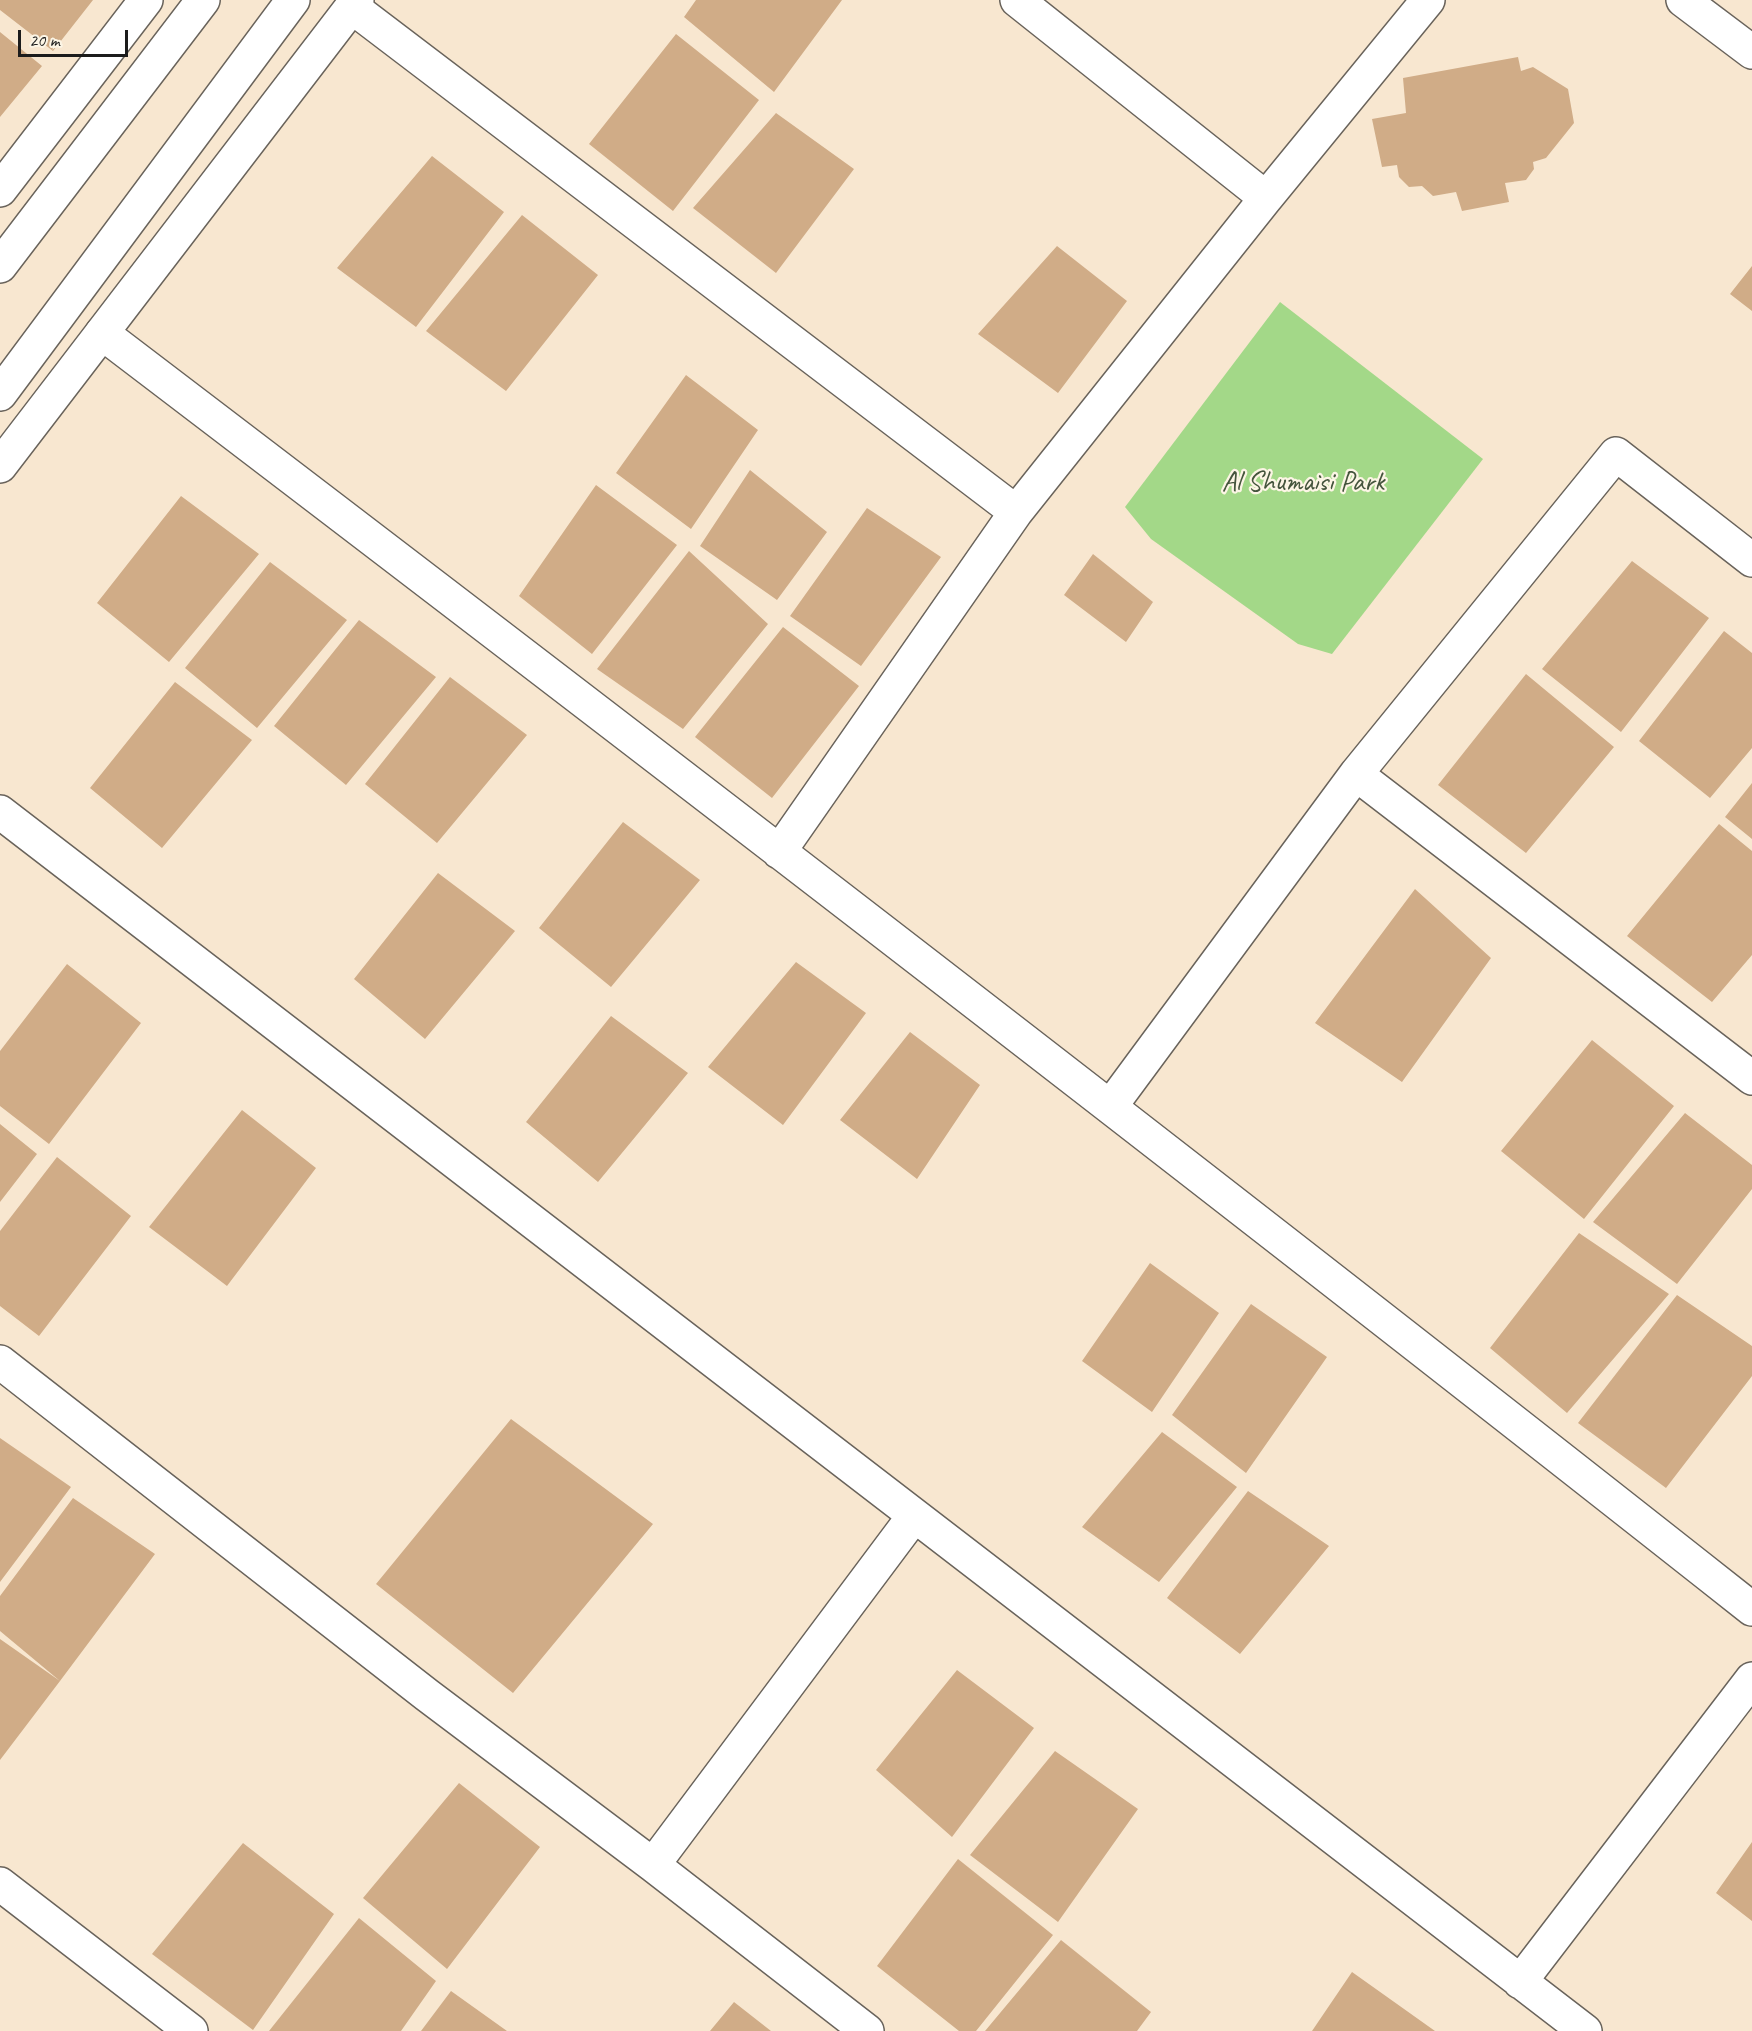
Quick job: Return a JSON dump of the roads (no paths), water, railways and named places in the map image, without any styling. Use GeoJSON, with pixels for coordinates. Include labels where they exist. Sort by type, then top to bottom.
{"type":"FeatureCollection","features":[{"type":"Feature","properties":{"kind":"street"},"geometry":{"type":"LineString","coordinates":[[0,190],[146,0]]}},
{"type":"Feature","properties":{"kind":"street"},"geometry":{"type":"LineString","coordinates":[[0,266],[203,0]]}},
{"type":"Feature","properties":{"kind":"street"},"geometry":{"type":"LineString","coordinates":[[0,394],[293,0]]}},
{"type":"Feature","properties":{"kind":"street"},"geometry":{"type":"LineString","coordinates":[[1017,0],[1266,198]]}},
{"type":"Feature","properties":{"kind":"street"},"geometry":{"type":"LineString","coordinates":[[779,852],[1016,512],[1266,198],[1428,0]]}},
{"type":"Feature","properties":{"kind":"street"},"geometry":{"type":"LineString","coordinates":[[1683,0],[1752,52]]}},
{"type":"Feature","properties":{"kind":"street"},"geometry":{"type":"LineString","coordinates":[[0,466],[354,4],[1016,512]]}},
{"type":"Feature","properties":{"kind":"street"},"geometry":{"type":"LineString","coordinates":[[102,333],[1377,1313],[1752,1609]]}},
{"type":"Feature","properties":{"kind":"street"},"geometry":{"type":"LineString","coordinates":[[1110,1107],[1356,774],[1616,454],[1752,560]]}},
{"type":"Feature","properties":{"kind":"street"},"geometry":{"type":"LineString","coordinates":[[1356,774],[1752,1078]]}},
{"type":"Feature","properties":{"kind":"street"},"geometry":{"type":"LineString","coordinates":[[0,812],[1585,2031]]}},
{"type":"Feature","properties":{"kind":"street"},"geometry":{"type":"LineString","coordinates":[[0,1362],[427,1695],[867,2031]]}},
{"type":"Feature","properties":{"kind":"street"},"geometry":{"type":"LineString","coordinates":[[652,1865],[914,1516]]}},
{"type":"Feature","properties":{"kind":"street"},"geometry":{"type":"LineString","coordinates":[[1520,1982],[1752,1679]]}},
{"type":"Feature","properties":{"kind":"street"},"geometry":{"type":"LineString","coordinates":[[0,1884],[191,2031]]}},
{"type":"Feature","properties":{"kind":"park label","name":"Al Shumaisi Park"},"geometry":{"type":"Point","coordinates":[1303,483]}}]}
